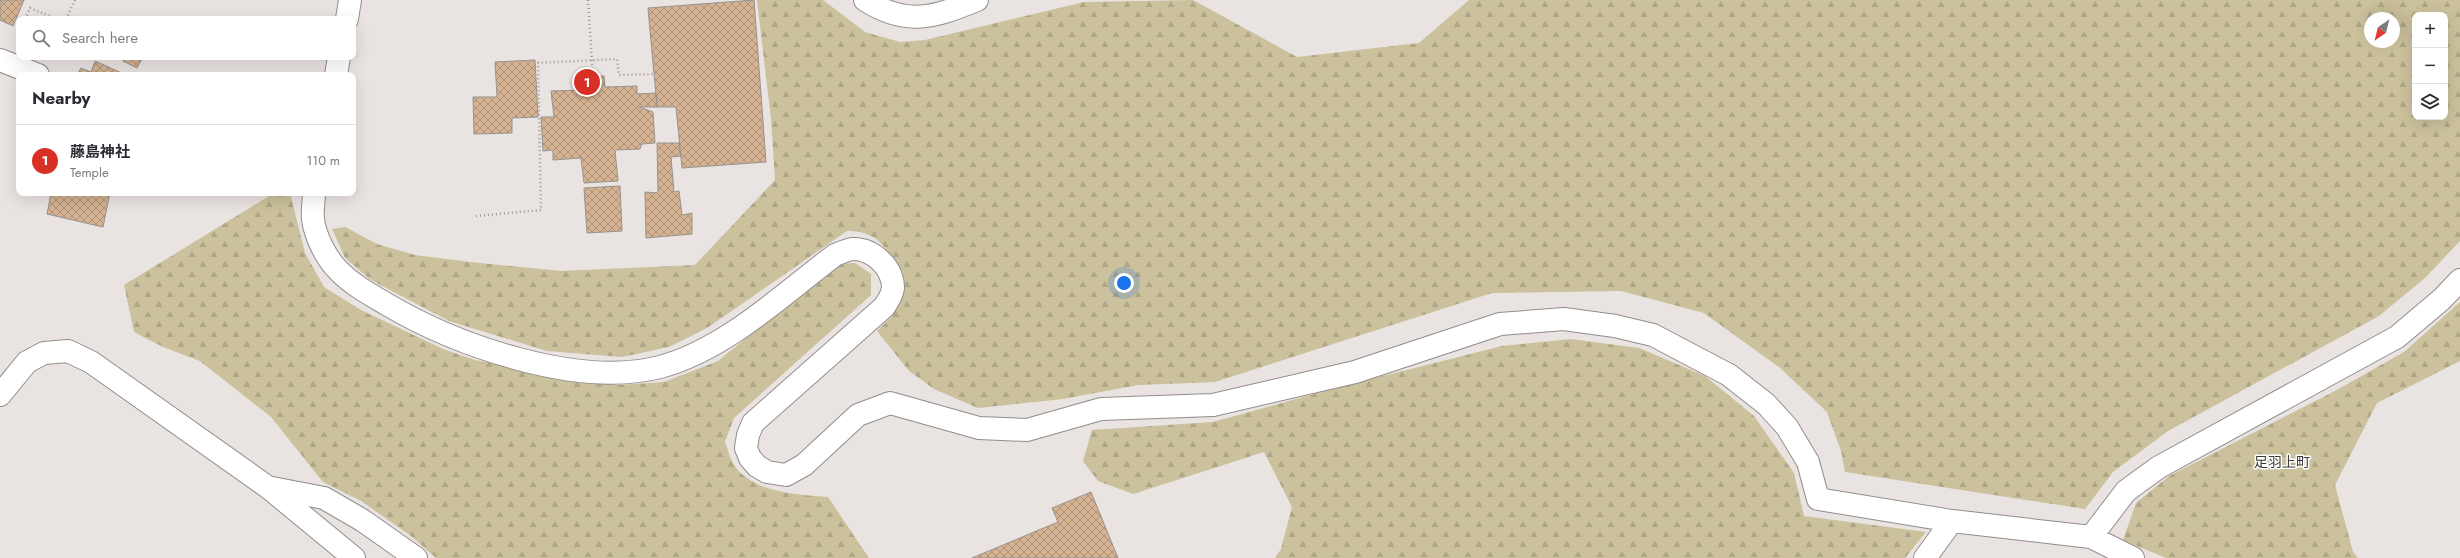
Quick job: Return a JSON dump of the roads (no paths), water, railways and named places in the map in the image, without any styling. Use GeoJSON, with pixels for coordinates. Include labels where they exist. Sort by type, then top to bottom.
{"type":"FeatureCollection","features":[{"type":"Feature","properties":{"kind":"street"},"geometry":{"type":"LineString","coordinates":[[347,16],[350,0]]}},
{"type":"Feature","properties":{"kind":"street"},"geometry":{"type":"LineString","coordinates":[[865,0],[876,7],[901,16],[927,17],[977,0]]}},
{"type":"Feature","properties":{"kind":"street"},"geometry":{"type":"LineString","coordinates":[[0,60],[30,72]]}},
{"type":"Feature","properties":{"kind":"street"},"geometry":{"type":"LineString","coordinates":[[336,72],[338,60]]}},
{"type":"Feature","properties":{"kind":"street"},"geometry":{"type":"LineString","coordinates":[[314,196],[313,218],[319,241],[337,270],[367,293],[444,335],[486,350],[547,365],[593,371],[627,371],[660,367],[694,355],[732,333],[835,255],[853,249],[868,252],[882,262],[891,276],[893,288],[884,307],[753,423],[748,435],[746,448],[750,458],[757,466],[776,475],[786,475],[804,465],[858,415],[890,404],[979,428],[1027,430],[1100,409],[1213,406],[1355,372],[1500,324],[1564,319],[1615,326],[1653,336],[1729,375],[1766,404],[1787,427],[1808,462],[1818,499],[1952,521],[2091,537],[2133,558]]}},
{"type":"Feature","properties":{"kind":"street"},"geometry":{"type":"LineString","coordinates":[[2091,537],[2126,491],[2159,467],[2397,337],[2442,299],[2460,280]]}},
{"type":"Feature","properties":{"kind":"street"},"geometry":{"type":"LineString","coordinates":[[0,395],[27,362],[44,353],[68,351],[91,362],[269,488],[354,558]]}},
{"type":"Feature","properties":{"kind":"street"},"geometry":{"type":"LineString","coordinates":[[269,488],[324,498],[362,520],[416,558]]}},
{"type":"Feature","properties":{"kind":"street"},"geometry":{"type":"LineString","coordinates":[[1925,558],[1952,521]]}},
{"type":"Feature","properties":{"kind":"place","name":"藤島神社"},"geometry":{"type":"Point","coordinates":[587,82]}},
{"type":"Feature","properties":{"kind":"district","name":"足羽上町"},"geometry":{"type":"Point","coordinates":[2282,462]}}]}
